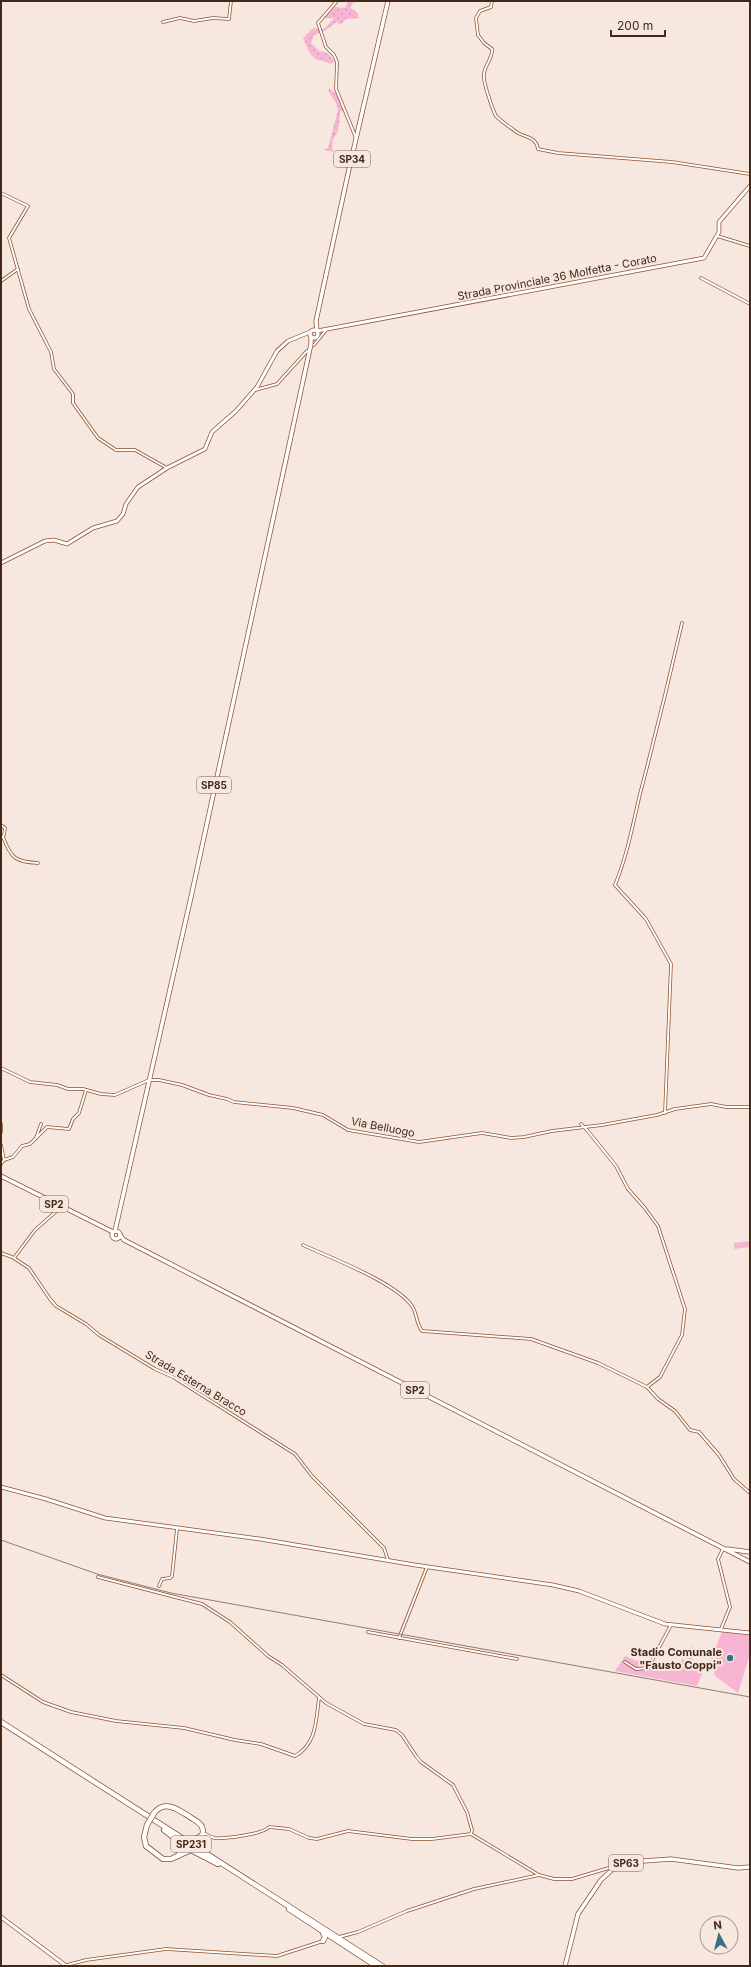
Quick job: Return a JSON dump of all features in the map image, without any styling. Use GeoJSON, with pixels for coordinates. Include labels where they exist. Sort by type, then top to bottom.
{"type":"FeatureCollection","features":[{"type":"Feature","properties":{"kind":"highway","name":"SP231"},"geometry":{"type":"LineString","coordinates":[[1,1722],[165,1829]]}},
{"type":"Feature","properties":{"kind":"highway","name":"SP231"},"geometry":{"type":"LineString","coordinates":[[1,1725],[382,1966]]}},
{"type":"Feature","properties":{"kind":"highway"},"geometry":{"type":"LineString","coordinates":[[163,1807],[175,1807],[199,1823],[203,1834],[202,1849],[219,1863],[194,1850],[166,1860],[149,1849],[144,1837],[147,1825],[154,1813],[163,1807]]}},
{"type":"Feature","properties":{"kind":"highway"},"geometry":{"type":"LineString","coordinates":[[165,1829],[188,1840],[197,1840],[203,1834]]}},
{"type":"Feature","properties":{"kind":"highway"},"geometry":{"type":"LineString","coordinates":[[165,1829],[181,1843],[181,1850],[178,1856]]}},
{"type":"Feature","properties":{"kind":"highway","name":"SP231"},"geometry":{"type":"LineString","coordinates":[[219,1863],[376,1966]]}},
{"type":"Feature","properties":{"kind":"highway"},"geometry":{"type":"LineString","coordinates":[[310,1924],[324,1934],[326,1937],[323,1941],[332,1941],[346,1947]]}},
{"type":"Feature","properties":{"kind":"main road","name":"SP34"},"geometry":{"type":"LineString","coordinates":[[314,334],[349,169],[388,2]]}},
{"type":"Feature","properties":{"kind":"main road","name":"SP85"},"geometry":{"type":"LineString","coordinates":[[116,1234],[313,345],[314,334]]}},
{"type":"Feature","properties":{"kind":"main road","name":"SP2"},"geometry":{"type":"LineString","coordinates":[[1,1176],[750,1562]]}},
{"type":"Feature","properties":{"kind":"main road"},"geometry":{"type":"LineString","coordinates":[[721,1547],[738,1552],[750,1552]]}},
{"type":"Feature","properties":{"kind":"main road","name":"SP63"},"geometry":{"type":"LineString","coordinates":[[565,1966],[578,1914],[608,1871],[623,1864],[675,1859],[738,1868],[750,1867]]}},
{"type":"Feature","properties":{"kind":"street"},"geometry":{"type":"LineString","coordinates":[[163,22],[180,18],[197,21],[213,18],[229,19],[231,1]]}},
{"type":"Feature","properties":{"kind":"street"},"geometry":{"type":"LineString","coordinates":[[337,1],[318,23],[323,39],[337,62],[336,89],[357,140]]}},
{"type":"Feature","properties":{"kind":"street"},"geometry":{"type":"LineString","coordinates":[[492,1],[491,6],[480,11],[476,18],[478,35],[484,43],[492,49],[492,55],[487,64],[484,78],[496,115],[520,134],[532,138],[537,144],[538,149],[672,162],[750,174]]}},
{"type":"Feature","properties":{"kind":"street","name":"Strada Provinciale 36 Molfetta - Corato"},"geometry":{"type":"LineString","coordinates":[[314,334],[326,330],[704,258],[720,230],[719,222],[750,186]]}},
{"type":"Feature","properties":{"kind":"street"},"geometry":{"type":"LineString","coordinates":[[1,193],[28,206],[9,238],[29,309],[51,352],[54,369],[73,394],[74,403],[98,438],[116,450],[135,450],[167,468]]}},
{"type":"Feature","properties":{"kind":"street"},"geometry":{"type":"LineString","coordinates":[[717,236],[750,246]]}},
{"type":"Feature","properties":{"kind":"street"},"geometry":{"type":"LineString","coordinates":[[1,281],[18,270]]}},
{"type":"Feature","properties":{"kind":"street"},"geometry":{"type":"LineString","coordinates":[[701,278],[750,304]]}},
{"type":"Feature","properties":{"kind":"street"},"geometry":{"type":"LineString","coordinates":[[313,345],[326,330]]}},
{"type":"Feature","properties":{"kind":"street"},"geometry":{"type":"LineString","coordinates":[[1,563],[45,541],[54,540],[67,544],[93,528],[117,521],[123,514],[126,504],[136,490],[167,468],[202,452],[207,446],[212,432],[236,411],[254,391],[277,351],[288,341],[314,334]]}},
{"type":"Feature","properties":{"kind":"street"},"geometry":{"type":"LineString","coordinates":[[254,391],[277,384],[307,351]]}},
{"type":"Feature","properties":{"kind":"street"},"geometry":{"type":"LineString","coordinates":[[260,382],[264,387]]}},
{"type":"Feature","properties":{"kind":"street"},"geometry":{"type":"LineString","coordinates":[[665,1113],[671,964],[646,919],[616,885],[653,748],[682,623]]}},
{"type":"Feature","properties":{"kind":"street"},"geometry":{"type":"LineString","coordinates":[[1,825],[5,828],[2,838],[9,852],[15,859],[23,862],[38,863]]}},
{"type":"Feature","properties":{"kind":"street"},"geometry":{"type":"LineString","coordinates":[[1,1068],[30,1082],[57,1085],[68,1089],[86,1090],[101,1094],[115,1095],[149,1080]]}},
{"type":"Feature","properties":{"kind":"street","name":"Via Belluogo"},"geometry":{"type":"LineString","coordinates":[[149,1080],[182,1085],[209,1095],[227,1098],[234,1102],[293,1108],[323,1115],[348,1130],[419,1142],[482,1133],[511,1138],[524,1137],[711,1104],[726,1107],[750,1107]]}},
{"type":"Feature","properties":{"kind":"street"},"geometry":{"type":"LineString","coordinates":[[1,1164],[4,1160],[13,1157],[22,1146],[30,1144],[47,1127],[69,1129],[73,1120],[79,1113],[86,1090]]}},
{"type":"Feature","properties":{"kind":"street"},"geometry":{"type":"LineString","coordinates":[[1,1124],[1,1132]]}},
{"type":"Feature","properties":{"kind":"street"},"geometry":{"type":"LineString","coordinates":[[36,1139],[41,1124]]}},
{"type":"Feature","properties":{"kind":"street"},"geometry":{"type":"LineString","coordinates":[[581,1124],[616,1166],[628,1189],[658,1226],[686,1309],[682,1334],[660,1377],[647,1387]]}},
{"type":"Feature","properties":{"kind":"street"},"geometry":{"type":"LineString","coordinates":[[1,1145],[4,1160]]}},
{"type":"Feature","properties":{"kind":"street"},"geometry":{"type":"LineString","coordinates":[[14,1258],[35,1230],[61,1207]]}},
{"type":"Feature","properties":{"kind":"street"},"geometry":{"type":"LineString","coordinates":[[303,1245],[392,1288],[412,1306],[418,1325],[422,1330],[531,1339],[598,1363],[647,1387],[658,1399],[675,1411],[690,1430],[699,1432],[719,1455],[734,1479],[750,1493]]}},
{"type":"Feature","properties":{"kind":"street","name":"Strada Esterna Bracco"},"geometry":{"type":"LineString","coordinates":[[1,1253],[14,1258],[32,1272],[56,1306],[86,1324],[99,1335],[155,1369],[173,1377],[295,1454],[312,1476],[384,1548],[388,1560]]}},
{"type":"Feature","properties":{"kind":"street"},"geometry":{"type":"LineString","coordinates":[[1,1487],[46,1499],[105,1518],[266,1540],[427,1567],[553,1585],[579,1591],[654,1620],[671,1625],[750,1632]]}},
{"type":"Feature","properties":{"kind":"street"},"geometry":{"type":"LineString","coordinates":[[159,1586],[162,1579],[172,1576],[177,1528]]}},
{"type":"Feature","properties":{"kind":"street"},"geometry":{"type":"LineString","coordinates":[[721,1547],[718,1559],[730,1607],[722,1629]]}},
{"type":"Feature","properties":{"kind":"street"},"geometry":{"type":"LineString","coordinates":[[398,1638],[427,1567]]}},
{"type":"Feature","properties":{"kind":"street"},"geometry":{"type":"LineString","coordinates":[[98,1577],[202,1604],[230,1622],[268,1656],[282,1665],[319,1697],[342,1713],[364,1724],[396,1730],[402,1734],[416,1756],[453,1785],[468,1812],[472,1830],[471,1834]]}},
{"type":"Feature","properties":{"kind":"street"},"geometry":{"type":"LineString","coordinates":[[625,1662],[636,1669],[648,1668],[671,1625]]}},
{"type":"Feature","properties":{"kind":"street"},"geometry":{"type":"LineString","coordinates":[[368,1632],[517,1659]]}},
{"type":"Feature","properties":{"kind":"street"},"geometry":{"type":"LineString","coordinates":[[1,1675],[43,1702],[71,1712],[116,1721],[184,1728],[235,1740],[261,1744],[295,1756],[312,1740],[319,1697]]}},
{"type":"Feature","properties":{"kind":"street"},"geometry":{"type":"LineString","coordinates":[[203,1834],[216,1838],[257,1833],[267,1830],[269,1827],[289,1829],[309,1838],[317,1839],[348,1831],[418,1839],[440,1839],[455,1835],[471,1834],[540,1875],[554,1879],[572,1879],[608,1871]]}},
{"type":"Feature","properties":{"kind":"street"},"geometry":{"type":"LineString","coordinates":[[338,1938],[358,1932],[407,1911],[474,1889],[540,1875]]}},
{"type":"Feature","properties":{"kind":"street"},"geometry":{"type":"LineString","coordinates":[[1,1917],[64,1966],[93,1958],[166,1949],[277,1956],[323,1941]]}},
{"type":"Feature","properties":{"kind":"shaded area"},"geometry":{"type":"Polygon","coordinates":[[[348,1],[354,1],[350,8],[357,12],[359,18],[346,19],[340,25],[337,22],[323,32],[314,35],[311,43],[319,51],[328,54],[334,62],[330,64],[320,61],[313,56],[303,38],[313,28],[324,29],[334,18],[324,18],[335,7],[345,8],[348,1]]]}},
{"type":"Feature","properties":{"kind":"shaded area"},"geometry":{"type":"Polygon","coordinates":[[[329,89],[338,95],[344,109],[340,112],[338,130],[333,139],[332,148],[334,152],[324,150],[328,148],[338,110],[337,105],[328,90],[329,89]]]}},
{"type":"Feature","properties":{"kind":"shaded area"},"geometry":{"type":"Polygon","coordinates":[[[750,1241],[750,1247],[734,1249],[734,1243],[750,1241]]]}},
{"type":"Feature","properties":{"kind":"shaded area","name":"Stadio Comunale \"Fausto Coppi\""},"geometry":{"type":"Polygon","coordinates":[[[722,1632],[750,1635],[750,1654],[738,1693],[715,1676],[711,1658],[722,1632]]]}},
{"type":"Feature","properties":{"kind":"shaded area"},"geometry":{"type":"Polygon","coordinates":[[[691,1647],[696,1649],[692,1660],[686,1658],[691,1647]]]}},
{"type":"Feature","properties":{"kind":"shaded area"},"geometry":{"type":"Polygon","coordinates":[[[625,1656],[635,1660],[678,1667],[682,1659],[705,1667],[697,1686],[615,1671],[625,1656]]]}},
{"type":"Feature","properties":{"kind":"railway"},"geometry":{"type":"LineString","coordinates":[[1,1540],[97,1574],[171,1593],[750,1697]]}},
{"type":"Feature","properties":{"kind":"place","name":"Stadio Comunale \"Fausto Coppi\""},"geometry":{"type":"Point","coordinates":[730,1658]}}]}
